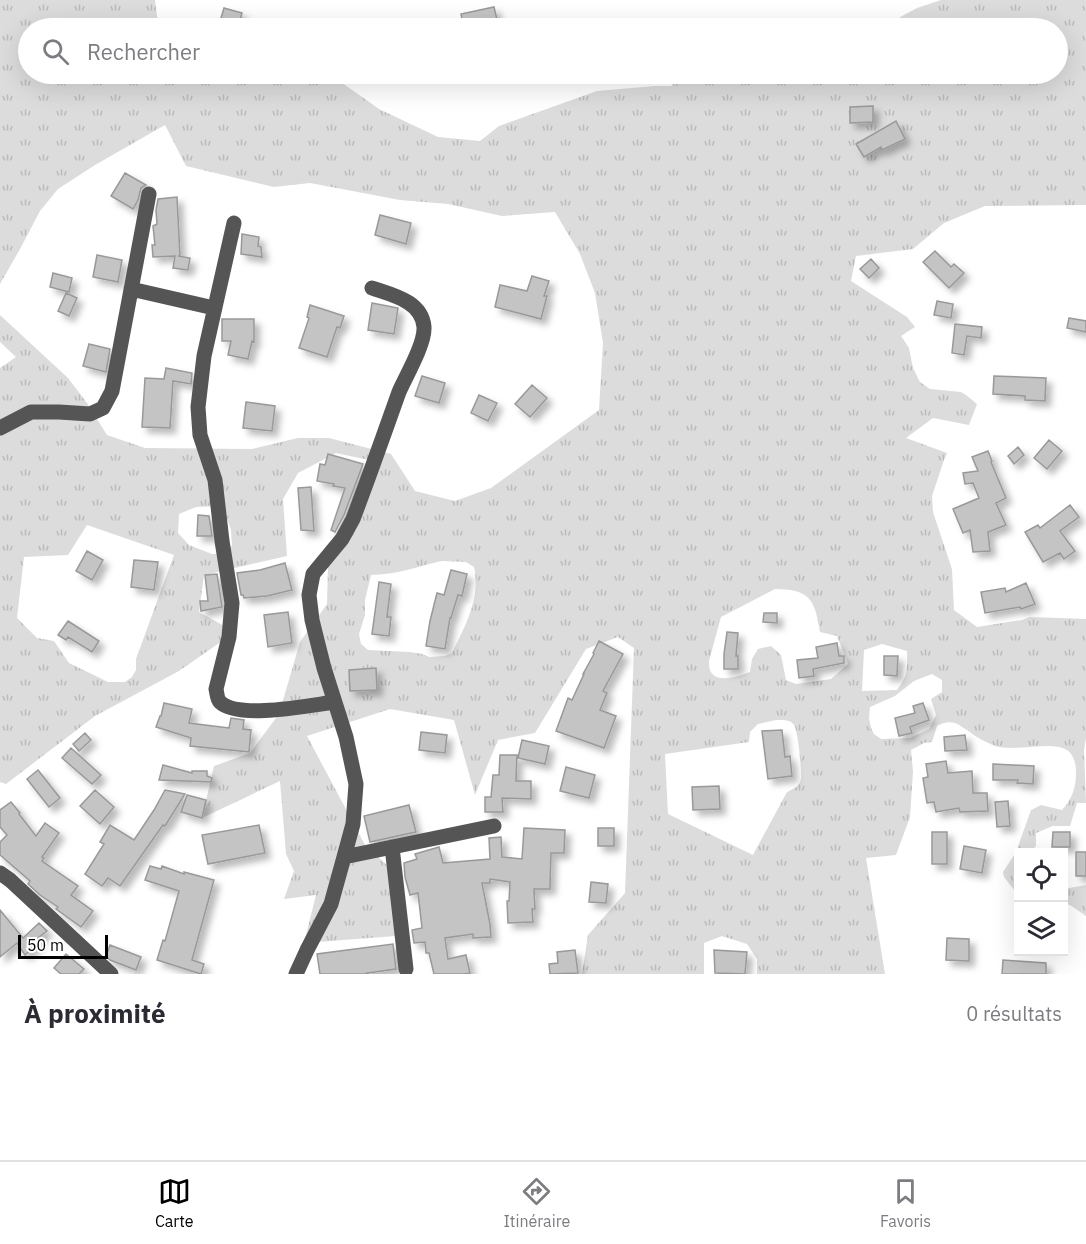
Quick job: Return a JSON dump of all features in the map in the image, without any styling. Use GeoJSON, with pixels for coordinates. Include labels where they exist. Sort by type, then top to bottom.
{"type":"FeatureCollection","features":[{"type":"Feature","properties":{"kind":"street"},"geometry":{"type":"LineString","coordinates":[[0,428],[31,412],[90,414],[103,408],[112,391],[148,194]]}},
{"type":"Feature","properties":{"kind":"street"},"geometry":{"type":"LineString","coordinates":[[234,223],[204,356],[198,407],[200,435],[215,480],[232,603],[229,636],[216,689],[217,696],[220,702],[230,707],[249,711],[285,710],[335,702]]}},
{"type":"Feature","properties":{"kind":"street"},"geometry":{"type":"LineString","coordinates":[[296,974],[331,904],[353,824],[356,783],[346,737],[324,668],[312,620],[309,595],[313,574],[342,539],[353,519],[401,389],[420,348],[424,328],[419,312],[409,302],[372,288]]}},
{"type":"Feature","properties":{"kind":"street"},"geometry":{"type":"LineString","coordinates":[[131,289],[214,308]]}},
{"type":"Feature","properties":{"kind":"street"},"geometry":{"type":"LineString","coordinates":[[344,857],[494,826]]}},
{"type":"Feature","properties":{"kind":"street"},"geometry":{"type":"LineString","coordinates":[[392,847],[406,969]]}},
{"type":"Feature","properties":{"kind":"street"},"geometry":{"type":"LineString","coordinates":[[5,877],[111,974]]}},
{"type":"Feature","properties":{"kind":"green space"},"geometry":{"type":"Polygon","coordinates":[[[0,0],[155,0],[157,18],[18,18],[18,84],[344,84],[379,109],[438,137],[480,141],[499,126],[597,91],[671,86],[673,84],[1068,84],[1068,18],[899,18],[917,8],[941,0],[1086,0],[1086,205],[985,206],[944,223],[913,249],[856,256],[851,281],[907,317],[915,327],[901,336],[909,348],[913,368],[920,382],[930,389],[961,392],[977,404],[969,425],[933,418],[906,438],[947,453],[932,496],[933,512],[952,569],[954,610],[977,627],[1030,617],[1086,619],[1086,738],[1084,750],[1086,803],[1077,803],[1070,826],[1053,826],[1036,833],[1034,848],[1017,848],[1031,810],[1041,805],[1062,810],[1068,802],[1073,793],[1076,770],[1071,753],[1065,749],[1050,746],[1003,748],[981,739],[956,724],[943,723],[937,726],[932,742],[924,743],[911,750],[913,772],[910,817],[896,855],[866,858],[885,974],[757,974],[757,959],[747,944],[722,936],[704,943],[704,974],[582,974],[588,935],[625,893],[634,648],[618,637],[586,649],[535,733],[498,740],[475,795],[454,720],[390,709],[307,736],[365,845],[389,867],[396,936],[304,943],[316,895],[284,899],[294,871],[286,854],[280,781],[202,818],[214,766],[250,753],[279,714],[300,642],[327,604],[328,565],[369,460],[336,453],[298,473],[283,499],[287,556],[204,575],[199,612],[235,632],[179,671],[95,716],[6,784],[0,782],[0,368],[16,357],[0,342],[0,315],[68,378],[107,435],[145,448],[252,449],[298,438],[329,438],[391,454],[415,491],[455,501],[491,488],[599,410],[603,343],[595,293],[580,254],[555,212],[502,216],[448,204],[400,200],[310,183],[274,187],[186,166],[165,125],[58,189],[40,211],[0,284],[0,0]],[[223,506],[196,507],[179,514],[178,533],[189,545],[212,554],[219,554],[232,546],[231,530],[223,506]],[[87,525],[68,555],[24,557],[17,618],[37,638],[54,641],[69,663],[108,682],[125,682],[136,670],[136,659],[174,555],[87,525]],[[442,561],[389,574],[371,575],[365,600],[365,615],[359,634],[361,644],[368,650],[410,652],[429,657],[452,653],[474,601],[476,578],[474,567],[466,562],[442,561]],[[775,589],[721,617],[709,661],[712,674],[717,677],[730,678],[750,672],[752,659],[758,649],[771,646],[781,655],[786,680],[796,684],[831,679],[848,664],[837,636],[820,632],[813,604],[803,594],[775,589]],[[882,644],[864,650],[862,691],[897,690],[904,679],[907,651],[882,644]],[[932,674],[914,681],[895,696],[870,707],[869,718],[874,734],[881,739],[910,738],[929,729],[936,715],[931,699],[942,692],[942,680],[932,674]],[[786,720],[758,724],[750,732],[749,742],[665,754],[668,814],[753,855],[787,792],[794,789],[801,779],[794,725],[786,720]]]}},
{"type":"Feature","properties":{"kind":"green space"},"geometry":{"type":"Polygon","coordinates":[[[1014,855],[1014,890],[1004,877],[1003,872],[1014,855]]]}},
{"type":"Feature","properties":{"kind":"green space"},"geometry":{"type":"Polygon","coordinates":[[[1086,885],[1086,916],[1068,905],[1068,888],[1086,885]]]}},
{"type":"Feature","properties":{"kind":"building"},"geometry":{"type":"Polygon","coordinates":[[[494,7],[497,18],[462,18],[461,14],[494,7]]]}},
{"type":"Feature","properties":{"kind":"building"},"geometry":{"type":"Polygon","coordinates":[[[224,8],[242,13],[241,18],[221,18],[224,8]]]}},
{"type":"Feature","properties":{"kind":"building"},"geometry":{"type":"Polygon","coordinates":[[[873,106],[873,122],[850,123],[850,107],[873,106]]]}},
{"type":"Feature","properties":{"kind":"building"},"geometry":{"type":"Polygon","coordinates":[[[896,121],[905,139],[882,150],[881,147],[864,157],[856,144],[896,121]]]}},
{"type":"Feature","properties":{"kind":"building"},"geometry":{"type":"Polygon","coordinates":[[[125,173],[146,185],[141,188],[133,209],[111,196],[125,173]]]}},
{"type":"Feature","properties":{"kind":"building"},"geometry":{"type":"Polygon","coordinates":[[[177,197],[180,256],[178,256],[190,258],[188,270],[173,268],[175,256],[153,257],[152,245],[155,245],[153,226],[157,224],[158,199],[177,197]]]}},
{"type":"Feature","properties":{"kind":"building"},"geometry":{"type":"Polygon","coordinates":[[[380,215],[411,223],[406,244],[375,235],[380,215]]]}},
{"type":"Feature","properties":{"kind":"building"},"geometry":{"type":"Polygon","coordinates":[[[242,234],[259,237],[258,246],[261,247],[262,257],[241,254],[242,234]]]}},
{"type":"Feature","properties":{"kind":"building"},"geometry":{"type":"Polygon","coordinates":[[[935,251],[951,267],[954,264],[964,273],[949,288],[923,262],[935,251]]]}},
{"type":"Feature","properties":{"kind":"building"},"geometry":{"type":"Polygon","coordinates":[[[97,255],[122,260],[118,282],[93,277],[97,255]]]}},
{"type":"Feature","properties":{"kind":"building"},"geometry":{"type":"Polygon","coordinates":[[[871,259],[879,268],[869,278],[860,269],[871,259]]]}},
{"type":"Feature","properties":{"kind":"building"},"geometry":{"type":"Polygon","coordinates":[[[53,273],[72,278],[69,292],[50,287],[53,273]]]}},
{"type":"Feature","properties":{"kind":"building"},"geometry":{"type":"Polygon","coordinates":[[[532,276],[549,281],[544,296],[547,296],[541,319],[495,307],[500,285],[527,291],[532,276]]]}},
{"type":"Feature","properties":{"kind":"building"},"geometry":{"type":"Polygon","coordinates":[[[66,293],[77,298],[69,316],[58,311],[66,293]]]}},
{"type":"Feature","properties":{"kind":"building"},"geometry":{"type":"Polygon","coordinates":[[[937,301],[953,304],[951,318],[934,315],[937,301]]]}},
{"type":"Feature","properties":{"kind":"building"},"geometry":{"type":"Polygon","coordinates":[[[372,303],[398,308],[394,334],[368,330],[372,303]]]}},
{"type":"Feature","properties":{"kind":"building"},"geometry":{"type":"Polygon","coordinates":[[[310,305],[344,316],[340,328],[337,327],[327,357],[299,348],[309,318],[307,317],[310,305]]]}},
{"type":"Feature","properties":{"kind":"building"},"geometry":{"type":"Polygon","coordinates":[[[1069,318],[1086,321],[1086,332],[1067,328],[1069,318]]]}},
{"type":"Feature","properties":{"kind":"building"},"geometry":{"type":"Polygon","coordinates":[[[222,319],[254,319],[254,342],[252,341],[248,359],[228,355],[231,341],[222,341],[222,319]]]}},
{"type":"Feature","properties":{"kind":"building"},"geometry":{"type":"Polygon","coordinates":[[[955,324],[982,327],[981,338],[967,336],[964,355],[952,353],[955,324]]]}},
{"type":"Feature","properties":{"kind":"building"},"geometry":{"type":"Polygon","coordinates":[[[89,344],[110,349],[106,372],[83,366],[89,344]]]}},
{"type":"Feature","properties":{"kind":"building"},"geometry":{"type":"Polygon","coordinates":[[[166,368],[192,373],[191,384],[173,381],[170,428],[142,427],[145,378],[164,379],[166,368]]]}},
{"type":"Feature","properties":{"kind":"building"},"geometry":{"type":"Polygon","coordinates":[[[422,376],[445,383],[439,403],[415,396],[422,376]]]}},
{"type":"Feature","properties":{"kind":"building"},"geometry":{"type":"Polygon","coordinates":[[[994,376],[1046,378],[1045,401],[1025,400],[1025,396],[993,394],[994,376]]]}},
{"type":"Feature","properties":{"kind":"building"},"geometry":{"type":"Polygon","coordinates":[[[532,385],[547,398],[530,417],[515,404],[532,385]]]}},
{"type":"Feature","properties":{"kind":"building"},"geometry":{"type":"Polygon","coordinates":[[[479,395],[497,403],[488,421],[471,413],[479,395]]]}},
{"type":"Feature","properties":{"kind":"building"},"geometry":{"type":"Polygon","coordinates":[[[246,402],[275,406],[272,431],[243,428],[246,402]]]}},
{"type":"Feature","properties":{"kind":"building"},"geometry":{"type":"Polygon","coordinates":[[[1049,440],[1062,451],[1047,469],[1034,458],[1049,440]]]}},
{"type":"Feature","properties":{"kind":"building"},"geometry":{"type":"Polygon","coordinates":[[[1018,447],[1024,455],[1014,464],[1008,456],[1018,447]]]}},
{"type":"Feature","properties":{"kind":"building"},"geometry":{"type":"Polygon","coordinates":[[[988,451],[1006,498],[996,503],[1006,525],[988,532],[990,551],[973,552],[970,530],[963,533],[953,509],[979,498],[973,483],[965,484],[963,473],[978,471],[972,457],[988,451]]]}},
{"type":"Feature","properties":{"kind":"building"},"geometry":{"type":"Polygon","coordinates":[[[328,454],[363,464],[344,515],[335,532],[331,530],[345,488],[317,481],[320,464],[325,465],[328,454]]]}},
{"type":"Feature","properties":{"kind":"building"},"geometry":{"type":"Polygon","coordinates":[[[311,487],[314,531],[301,530],[298,488],[311,487]]]}},
{"type":"Feature","properties":{"kind":"building"},"geometry":{"type":"Polygon","coordinates":[[[1070,505],[1079,517],[1060,531],[1075,551],[1064,559],[1060,553],[1043,562],[1025,532],[1038,525],[1040,528],[1070,505]]]}},
{"type":"Feature","properties":{"kind":"building"},"geometry":{"type":"Polygon","coordinates":[[[198,515],[209,516],[212,536],[197,536],[198,515]]]}},
{"type":"Feature","properties":{"kind":"building"},"geometry":{"type":"Polygon","coordinates":[[[87,551],[103,560],[92,580],[76,571],[87,551]]]}},
{"type":"Feature","properties":{"kind":"building"},"geometry":{"type":"Polygon","coordinates":[[[134,560],[158,562],[154,590],[131,587],[134,560]]]}},
{"type":"Feature","properties":{"kind":"building"},"geometry":{"type":"Polygon","coordinates":[[[285,563],[292,590],[267,596],[244,598],[241,595],[237,573],[285,563]]]}},
{"type":"Feature","properties":{"kind":"building"},"geometry":{"type":"Polygon","coordinates":[[[451,570],[467,574],[462,596],[458,595],[450,618],[445,649],[426,646],[437,593],[444,595],[451,570]]]}},
{"type":"Feature","properties":{"kind":"building"},"geometry":{"type":"Polygon","coordinates":[[[217,574],[222,607],[201,611],[200,601],[208,601],[205,575],[217,574]]]}},
{"type":"Feature","properties":{"kind":"building"},"geometry":{"type":"Polygon","coordinates":[[[379,582],[391,584],[387,617],[391,617],[389,636],[372,634],[379,582]]]}},
{"type":"Feature","properties":{"kind":"building"},"geometry":{"type":"Polygon","coordinates":[[[1026,583],[1035,604],[1021,609],[1020,607],[985,613],[981,592],[1005,588],[1006,592],[1026,583]]]}},
{"type":"Feature","properties":{"kind":"building"},"geometry":{"type":"Polygon","coordinates":[[[288,612],[292,643],[268,647],[264,615],[288,612]]]}},
{"type":"Feature","properties":{"kind":"building"},"geometry":{"type":"Polygon","coordinates":[[[764,613],[777,613],[777,623],[763,622],[764,613]]]}},
{"type":"Feature","properties":{"kind":"building"},"geometry":{"type":"Polygon","coordinates":[[[68,621],[99,641],[92,652],[68,637],[66,640],[58,635],[68,621]]]}},
{"type":"Feature","properties":{"kind":"building"},"geometry":{"type":"Polygon","coordinates":[[[727,632],[738,633],[736,656],[738,656],[738,669],[724,669],[727,632]]]}},
{"type":"Feature","properties":{"kind":"building"},"geometry":{"type":"Polygon","coordinates":[[[599,641],[623,654],[603,691],[607,693],[600,710],[616,716],[604,748],[556,731],[568,698],[572,700],[599,641]]]}},
{"type":"Feature","properties":{"kind":"building"},"geometry":{"type":"Polygon","coordinates":[[[837,643],[839,656],[844,656],[844,663],[813,669],[814,676],[799,678],[797,660],[818,658],[816,647],[837,643]]]}},
{"type":"Feature","properties":{"kind":"building"},"geometry":{"type":"Polygon","coordinates":[[[884,656],[898,656],[897,676],[884,675],[884,656]]]}},
{"type":"Feature","properties":{"kind":"building"},"geometry":{"type":"Polygon","coordinates":[[[376,668],[377,690],[350,691],[349,670],[376,668]]]}},
{"type":"Feature","properties":{"kind":"building"},"geometry":{"type":"Polygon","coordinates":[[[164,703],[192,709],[189,723],[229,728],[231,718],[244,720],[243,729],[251,730],[249,752],[190,746],[191,738],[156,727],[164,703]]]}},
{"type":"Feature","properties":{"kind":"building"},"geometry":{"type":"Polygon","coordinates":[[[923,703],[929,720],[910,727],[912,733],[899,736],[895,718],[915,713],[913,706],[923,703]]]}},
{"type":"Feature","properties":{"kind":"building"},"geometry":{"type":"Polygon","coordinates":[[[782,730],[785,757],[790,756],[792,776],[768,779],[762,731],[782,730]]]}},
{"type":"Feature","properties":{"kind":"building"},"geometry":{"type":"Polygon","coordinates":[[[421,732],[447,735],[445,753],[419,750],[421,732]]]}},
{"type":"Feature","properties":{"kind":"building"},"geometry":{"type":"Polygon","coordinates":[[[85,733],[91,740],[79,751],[73,744],[85,733]]]}},
{"type":"Feature","properties":{"kind":"building"},"geometry":{"type":"Polygon","coordinates":[[[965,735],[967,750],[945,751],[944,737],[965,735]]]}},
{"type":"Feature","properties":{"kind":"building"},"geometry":{"type":"Polygon","coordinates":[[[522,740],[549,746],[545,764],[518,758],[522,740]]]}},
{"type":"Feature","properties":{"kind":"building"},"geometry":{"type":"Polygon","coordinates":[[[71,748],[101,775],[92,784],[62,758],[71,748]]]}},
{"type":"Feature","properties":{"kind":"building"},"geometry":{"type":"Polygon","coordinates":[[[500,755],[517,755],[516,781],[531,781],[531,799],[502,798],[503,812],[485,812],[485,797],[491,797],[493,775],[499,775],[500,755]]]}},
{"type":"Feature","properties":{"kind":"building"},"geometry":{"type":"Polygon","coordinates":[[[946,761],[948,773],[972,771],[973,793],[987,793],[988,811],[960,812],[959,808],[936,812],[934,802],[927,803],[923,778],[928,777],[926,764],[946,761]]]}},
{"type":"Feature","properties":{"kind":"building"},"geometry":{"type":"Polygon","coordinates":[[[993,764],[1034,766],[1033,784],[1017,783],[1018,780],[993,780],[993,764]]]}},
{"type":"Feature","properties":{"kind":"building"},"geometry":{"type":"Polygon","coordinates":[[[163,765],[192,773],[192,771],[207,771],[207,776],[212,778],[211,782],[159,780],[163,765]]]}},
{"type":"Feature","properties":{"kind":"building"},"geometry":{"type":"Polygon","coordinates":[[[566,767],[595,775],[589,798],[560,791],[566,767]]]}},
{"type":"Feature","properties":{"kind":"building"},"geometry":{"type":"Polygon","coordinates":[[[38,770],[60,798],[49,807],[27,779],[38,770]]]}},
{"type":"Feature","properties":{"kind":"building"},"geometry":{"type":"Polygon","coordinates":[[[719,786],[720,809],[693,810],[692,787],[719,786]]]}},
{"type":"Feature","properties":{"kind":"building"},"geometry":{"type":"Polygon","coordinates":[[[95,790],[114,807],[100,824],[80,806],[95,790]]]}},
{"type":"Feature","properties":{"kind":"building"},"geometry":{"type":"Polygon","coordinates":[[[165,790],[185,794],[165,826],[163,825],[120,886],[108,878],[102,886],[85,874],[104,844],[100,842],[110,825],[134,840],[165,790]]]}},
{"type":"Feature","properties":{"kind":"building"},"geometry":{"type":"Polygon","coordinates":[[[187,795],[206,800],[202,818],[181,812],[187,795]]]}},
{"type":"Feature","properties":{"kind":"building"},"geometry":{"type":"Polygon","coordinates":[[[1008,801],[1010,826],[997,827],[995,802],[1008,801]]]}},
{"type":"Feature","properties":{"kind":"building"},"geometry":{"type":"Polygon","coordinates":[[[11,802],[36,836],[45,823],[59,833],[42,857],[44,858],[42,861],[78,886],[71,895],[93,911],[81,927],[40,895],[28,884],[30,881],[0,855],[0,842],[7,835],[0,827],[0,810],[11,802]]]}},
{"type":"Feature","properties":{"kind":"building"},"geometry":{"type":"Polygon","coordinates":[[[409,805],[416,832],[370,842],[364,816],[409,805]]]}},
{"type":"Feature","properties":{"kind":"building"},"geometry":{"type":"Polygon","coordinates":[[[259,825],[265,853],[208,864],[202,835],[259,825]]]}},
{"type":"Feature","properties":{"kind":"building"},"geometry":{"type":"Polygon","coordinates":[[[524,828],[565,830],[564,853],[551,853],[550,889],[534,889],[533,922],[508,923],[507,901],[509,901],[510,882],[490,879],[490,883],[482,883],[491,937],[473,938],[473,934],[445,938],[448,959],[466,955],[470,973],[434,974],[429,953],[426,953],[425,942],[414,943],[412,930],[422,928],[418,893],[410,895],[404,863],[417,859],[415,854],[439,847],[443,863],[490,859],[489,838],[501,837],[502,857],[522,859],[524,828]]]}},
{"type":"Feature","properties":{"kind":"building"},"geometry":{"type":"Polygon","coordinates":[[[598,828],[614,828],[614,846],[598,846],[598,828]]]}},
{"type":"Feature","properties":{"kind":"building"},"geometry":{"type":"Polygon","coordinates":[[[932,832],[947,832],[947,864],[932,864],[932,832]]]}},
{"type":"Feature","properties":{"kind":"building"},"geometry":{"type":"Polygon","coordinates":[[[1053,832],[1070,832],[1070,847],[1052,847],[1053,832]]]}},
{"type":"Feature","properties":{"kind":"building"},"geometry":{"type":"Polygon","coordinates":[[[964,846],[986,850],[982,873],[960,869],[964,846]]]}},
{"type":"Feature","properties":{"kind":"building"},"geometry":{"type":"Polygon","coordinates":[[[1076,852],[1086,852],[1086,876],[1076,876],[1076,852]]]}},
{"type":"Feature","properties":{"kind":"building"},"geometry":{"type":"Polygon","coordinates":[[[150,866],[161,869],[162,866],[184,874],[184,872],[214,880],[192,960],[204,964],[201,974],[157,960],[163,940],[165,941],[179,891],[145,880],[150,866]]]}},
{"type":"Feature","properties":{"kind":"building"},"geometry":{"type":"Polygon","coordinates":[[[591,882],[608,884],[606,903],[589,902],[591,882]]]}},
{"type":"Feature","properties":{"kind":"building"},"geometry":{"type":"Polygon","coordinates":[[[0,910],[23,938],[39,923],[47,931],[38,938],[40,941],[25,955],[17,943],[0,957],[0,910]]]}},
{"type":"Feature","properties":{"kind":"building"},"geometry":{"type":"Polygon","coordinates":[[[947,938],[969,939],[969,961],[946,960],[947,938]]]}},
{"type":"Feature","properties":{"kind":"building"},"geometry":{"type":"Polygon","coordinates":[[[393,944],[396,969],[368,974],[320,974],[317,954],[393,944]]]}},
{"type":"Feature","properties":{"kind":"building"},"geometry":{"type":"Polygon","coordinates":[[[110,945],[141,957],[136,970],[110,960],[106,956],[110,945]]]}},
{"type":"Feature","properties":{"kind":"building"},"geometry":{"type":"Polygon","coordinates":[[[575,950],[578,973],[550,974],[549,964],[558,963],[557,952],[575,950]]]}},
{"type":"Feature","properties":{"kind":"building"},"geometry":{"type":"Polygon","coordinates":[[[714,950],[747,952],[745,974],[715,973],[714,950]]]}},
{"type":"Feature","properties":{"kind":"building"},"geometry":{"type":"Polygon","coordinates":[[[66,954],[84,969],[79,974],[61,974],[54,968],[66,954]]]}},
{"type":"Feature","properties":{"kind":"building"},"geometry":{"type":"Polygon","coordinates":[[[1003,960],[1046,963],[1046,974],[1002,974],[1003,960]]]}}]}
